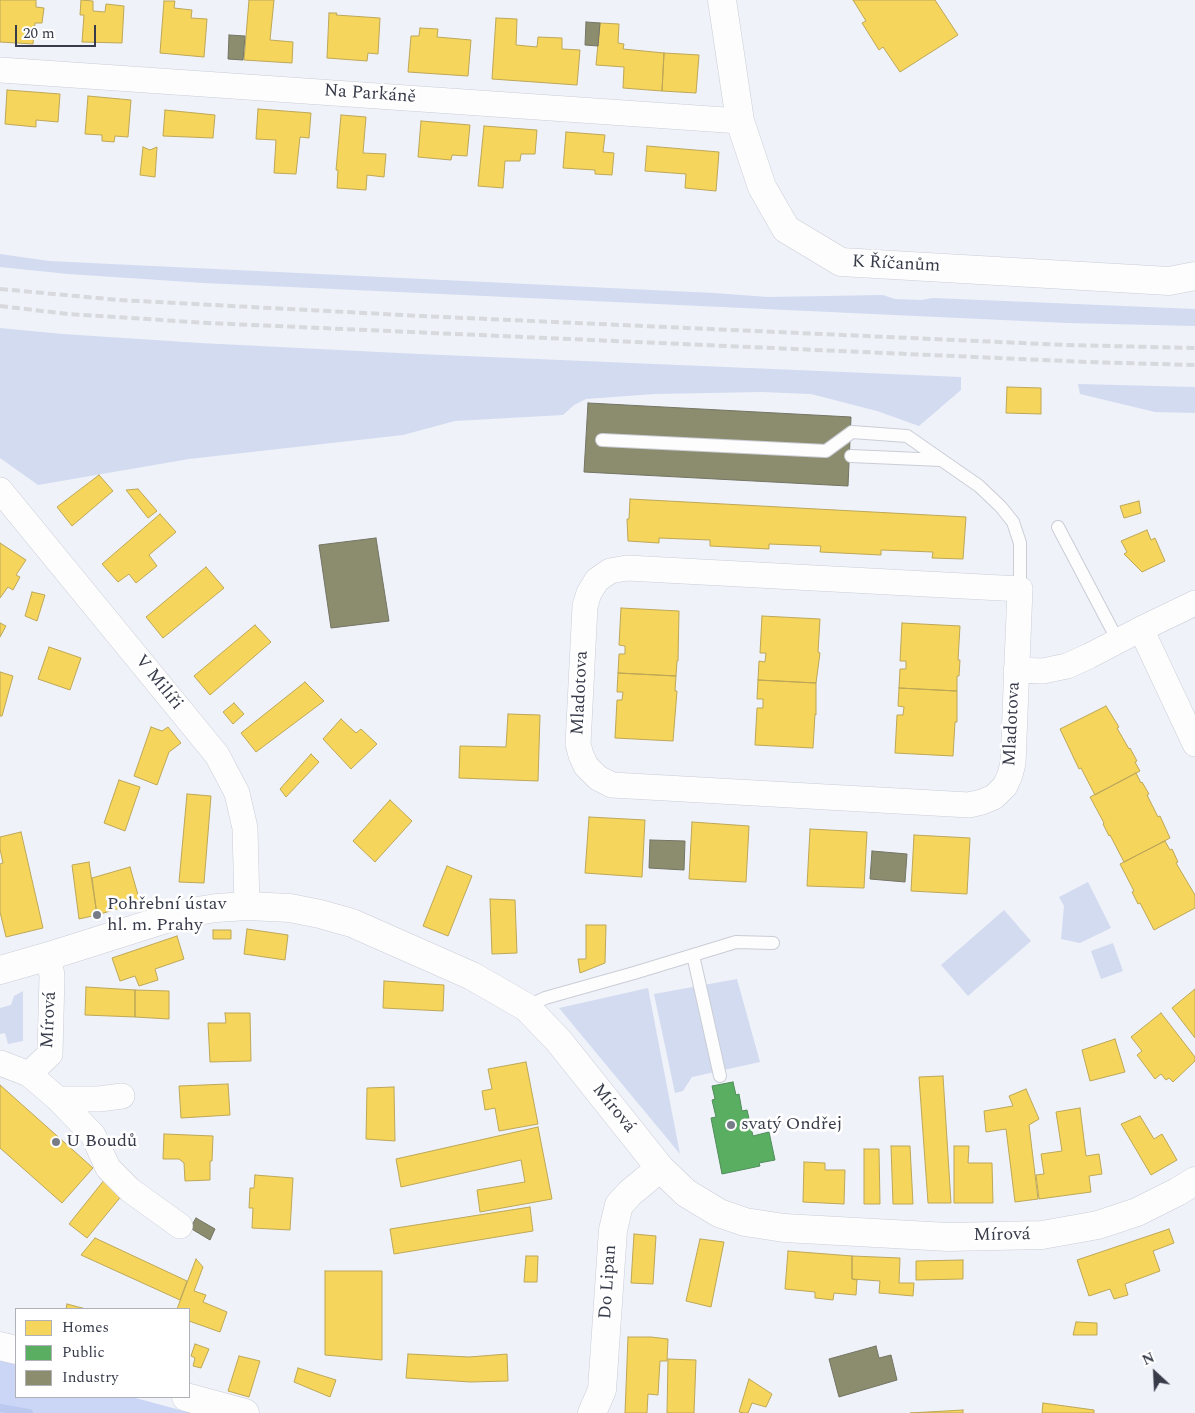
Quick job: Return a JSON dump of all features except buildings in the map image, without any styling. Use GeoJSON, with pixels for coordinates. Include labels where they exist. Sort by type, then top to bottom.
{"type":"FeatureCollection","features":[{"type":"Feature","properties":{"kind":"street","name":"K Říčanům"},"geometry":{"type":"LineString","coordinates":[[722,0],[740,121],[762,187],[786,230],[841,262],[1169,281],[1195,276]]}},
{"type":"Feature","properties":{"kind":"street","name":"Na Parkáně"},"geometry":{"type":"LineString","coordinates":[[0,70],[740,121]]}},
{"type":"Feature","properties":{"kind":"street","name":"V Milíři"},"geometry":{"type":"LineString","coordinates":[[0,490],[217,755],[237,793],[245,828],[247,906]]}},
{"type":"Feature","properties":{"kind":"street","name":"Mladotova"},"geometry":{"type":"LineString","coordinates":[[627,568],[1020,588],[1016,670],[1013,764],[1010,775],[1005,786],[994,797],[968,805],[612,785],[598,778],[586,766],[578,744],[585,606],[588,593],[597,580],[610,572],[627,568]]}},
{"type":"Feature","properties":{"kind":"street","name":"Mladotova"},"geometry":{"type":"LineString","coordinates":[[1016,670],[1043,671],[1067,666],[1195,603]]}},
{"type":"Feature","properties":{"kind":"street"},"geometry":{"type":"LineString","coordinates":[[1140,629],[1195,744]]}},
{"type":"Feature","properties":{"kind":"street","name":"Mírová"},"geometry":{"type":"LineString","coordinates":[[0,970],[185,913],[216,908],[247,906],[290,908],[352,923],[472,976],[526,1007],[558,1040],[660,1168],[686,1193],[719,1213],[745,1222],[784,1228],[948,1237],[1042,1236],[1098,1225],[1137,1212],[1195,1181]]}},
{"type":"Feature","properties":{"kind":"street","name":"Mírová"},"geometry":{"type":"LineString","coordinates":[[29,1074],[50,1054],[52,976],[50,956]]}},
{"type":"Feature","properties":{"kind":"street"},"geometry":{"type":"LineString","coordinates":[[0,1063],[29,1074],[58,1099],[93,1135],[108,1168],[130,1190],[180,1226]]}},
{"type":"Feature","properties":{"kind":"street"},"geometry":{"type":"LineString","coordinates":[[58,1099],[99,1099],[122,1096]]}},
{"type":"Feature","properties":{"kind":"street","name":"Do Lipan"},"geometry":{"type":"LineString","coordinates":[[592,1413],[602,1390],[613,1230],[619,1206],[630,1193],[660,1168]]}},
{"type":"Feature","properties":{"kind":"street"},"geometry":{"type":"LineString","coordinates":[[190,1398],[246,1413]]}},
{"type":"Feature","properties":{"kind":"lane"},"geometry":{"type":"LineString","coordinates":[[602,440],[826,451],[852,432],[907,436],[979,486],[1001,507],[1013,522],[1020,543],[1020,588]]}},
{"type":"Feature","properties":{"kind":"lane"},"geometry":{"type":"LineString","coordinates":[[851,456],[941,460]]}},
{"type":"Feature","properties":{"kind":"lane"},"geometry":{"type":"LineString","coordinates":[[1058,527],[1118,641]]}},
{"type":"Feature","properties":{"kind":"lane"},"geometry":{"type":"LineString","coordinates":[[526,1007],[545,998],[634,974],[736,942],[772,943]]}},
{"type":"Feature","properties":{"kind":"lane"},"geometry":{"type":"LineString","coordinates":[[693,955],[720,1076]]}},
{"type":"Feature","properties":{"kind":"shaded area"},"geometry":{"type":"Polygon","coordinates":[[[0,254],[49,261],[768,297],[883,295],[895,299],[921,300],[933,298],[1195,309],[1195,326],[1067,323],[204,283],[68,274],[0,267],[0,254]]]}},
{"type":"Feature","properties":{"kind":"shaded area"},"geometry":{"type":"Polygon","coordinates":[[[0,328],[200,343],[961,377],[961,390],[919,426],[877,411],[811,394],[762,392],[654,394],[586,399],[574,405],[563,415],[455,421],[403,435],[189,459],[38,485],[0,458],[0,328]]]}},
{"type":"Feature","properties":{"kind":"shaded area"},"geometry":{"type":"Polygon","coordinates":[[[1078,384],[1195,387],[1195,413],[1155,412],[1080,394],[1078,384]]]}},
{"type":"Feature","properties":{"kind":"shaded area"},"geometry":{"type":"Polygon","coordinates":[[[1088,882],[1111,928],[1080,943],[1061,939],[1064,906],[1059,897],[1088,882]]]}},
{"type":"Feature","properties":{"kind":"shaded area"},"geometry":{"type":"Polygon","coordinates":[[[1004,910],[1031,941],[968,996],[941,965],[1004,910]]]}},
{"type":"Feature","properties":{"kind":"shaded area"},"geometry":{"type":"Polygon","coordinates":[[[1113,943],[1123,971],[1101,979],[1091,951],[1113,943]]]}},
{"type":"Feature","properties":{"kind":"shaded area"},"geometry":{"type":"Polygon","coordinates":[[[737,979],[760,1062],[692,1077],[683,1091],[675,1093],[654,994],[737,979]]]}},
{"type":"Feature","properties":{"kind":"shaded area"},"geometry":{"type":"Polygon","coordinates":[[[648,988],[680,1154],[559,1008],[648,988]]]}},
{"type":"Feature","properties":{"kind":"shaded area"},"geometry":{"type":"Polygon","coordinates":[[[23,991],[23,1041],[8,1044],[5,1033],[0,1034],[0,1008],[11,1005],[14,996],[23,991]]]}},
{"type":"Feature","properties":{"kind":"shaded area"},"geometry":{"type":"Polygon","coordinates":[[[0,1360],[15,1364],[15,1398],[136,1398],[191,1413],[0,1413],[0,1360]]]}},
{"type":"Feature","properties":{"kind":"waterway"},"geometry":{"type":"LineString","coordinates":[[0,1408],[29,1413]]}},
{"type":"Feature","properties":{"kind":"railway"},"geometry":{"type":"LineString","coordinates":[[0,289],[119,300],[421,316],[1066,345],[1195,348]]}},
{"type":"Feature","properties":{"kind":"railway"},"geometry":{"type":"LineString","coordinates":[[0,306],[68,314],[208,323],[1088,362],[1195,365]]}},
{"type":"Feature","properties":{"kind":"place","name":"Pohřební ústav hl. m. Prahy"},"geometry":{"type":"Point","coordinates":[97,915]}},
{"type":"Feature","properties":{"kind":"place","name":"svatý Ondřej"},"geometry":{"type":"Point","coordinates":[731,1125]}},
{"type":"Feature","properties":{"kind":"place","name":"U Boudů"},"geometry":{"type":"Point","coordinates":[56,1142]}}]}
